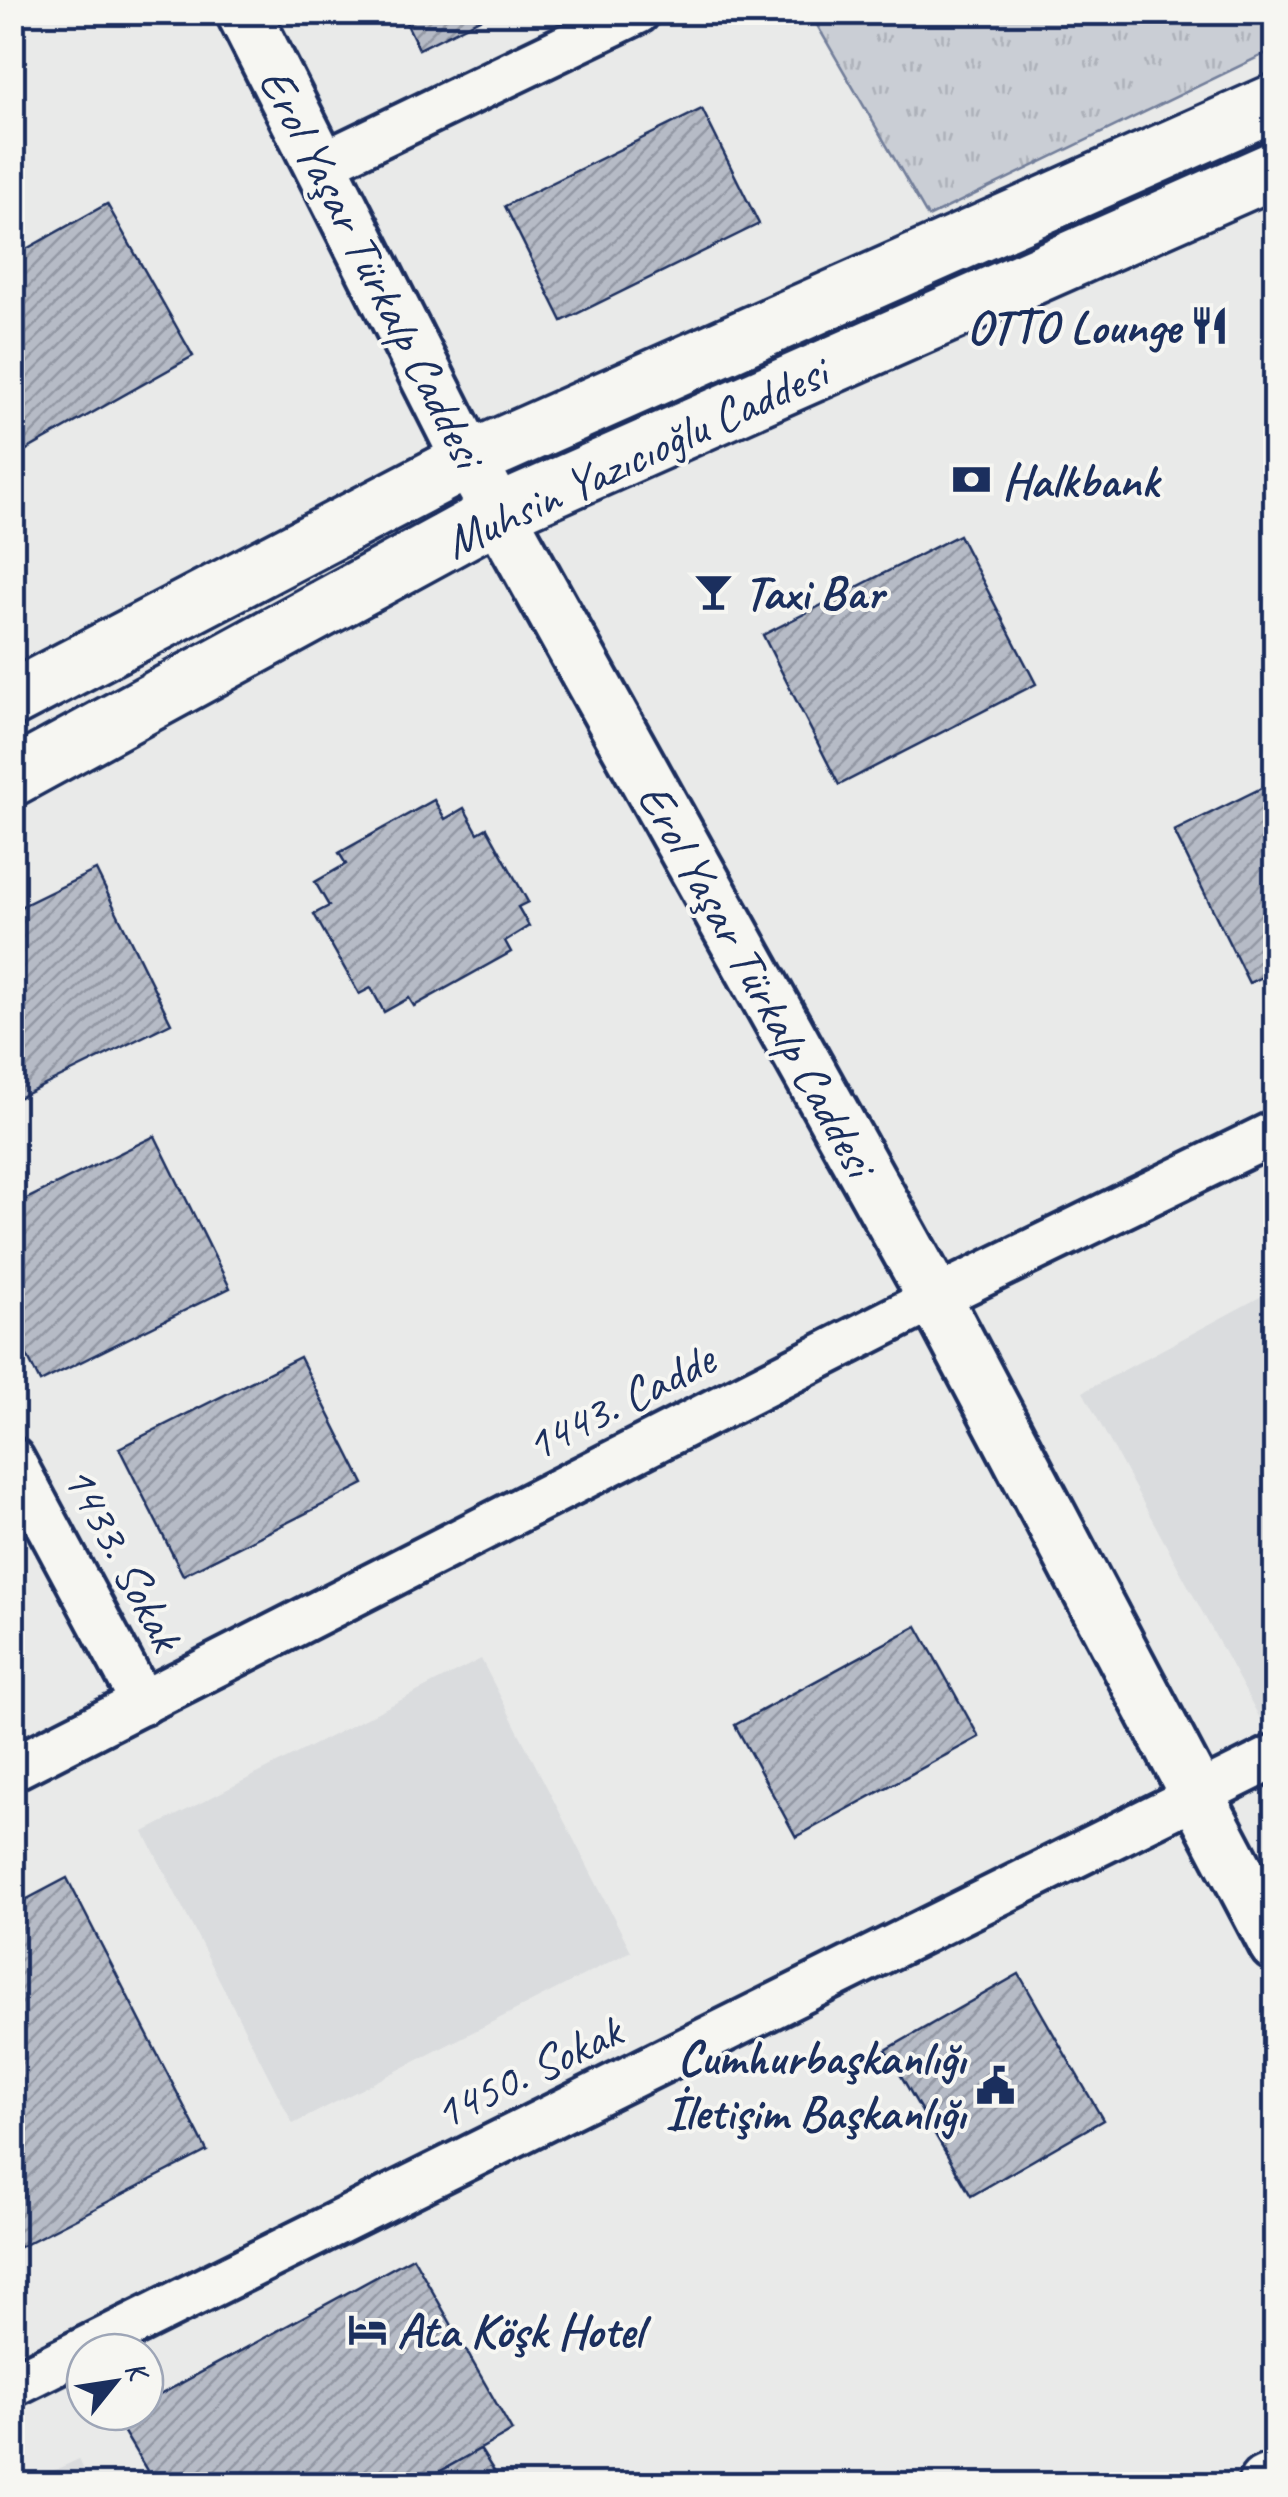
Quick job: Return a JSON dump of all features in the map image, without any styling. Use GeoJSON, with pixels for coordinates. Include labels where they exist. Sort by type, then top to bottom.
{"type":"FeatureCollection","features":[{"type":"Feature","properties":{"kind":"main road","name":"Muhsin Yazıcıoğlu Caddesi"},"geometry":{"type":"LineString","coordinates":[[12,699],[470,460],[1276,102]]}},
{"type":"Feature","properties":{"kind":"main road","name":"Muhsin Yazıcıoğlu Caddesi"},"geometry":{"type":"LineString","coordinates":[[12,778],[500,512],[1276,169]]}},
{"type":"Feature","properties":{"kind":"main road"},"geometry":{"type":"LineString","coordinates":[[1266,2484],[1276,2480]]}},
{"type":"Feature","properties":{"kind":"street","name":"Erol Yaşar Türkalp Caddesi"},"geometry":{"type":"LineString","coordinates":[[243,12],[470,460],[935,1298],[1276,1945]]}},
{"type":"Feature","properties":{"kind":"street"},"geometry":{"type":"LineString","coordinates":[[322,164],[638,12]]}},
{"type":"Feature","properties":{"kind":"street","name":"1443. Cadde"},"geometry":{"type":"LineString","coordinates":[[12,1768],[935,1298],[1276,1132]]}},
{"type":"Feature","properties":{"kind":"street","name":"1433. Sokak"},"geometry":{"type":"LineString","coordinates":[[12,1459],[142,1703]]}},
{"type":"Feature","properties":{"kind":"street","name":"1450. Sokak"},"geometry":{"type":"LineString","coordinates":[[12,2385],[1276,1756]]}},
{"type":"Feature","properties":{"kind":"shaded area"},"geometry":{"type":"Polygon","coordinates":[[[1275,1289],[1276,1715],[1262,1722],[1083,1392],[1275,1289]]]}},
{"type":"Feature","properties":{"kind":"shaded area"},"geometry":{"type":"Polygon","coordinates":[[[481,1659],[631,1951],[293,2124],[144,1832],[481,1659]]]}},
{"type":"Feature","properties":{"kind":"shaded area"},"geometry":{"type":"Polygon","coordinates":[[[79,2459],[90,2484],[25,2484],[79,2459]]]}},
{"type":"Feature","properties":{"kind":"green space"},"geometry":{"type":"Polygon","coordinates":[[[810,13],[1275,13],[1275,49],[928,217],[810,13]]]}},
{"type":"Feature","properties":{"kind":"building"},"geometry":{"type":"Polygon","coordinates":[[[401,12],[494,12],[419,49],[401,12]]]}},
{"type":"Feature","properties":{"kind":"building"},"geometry":{"type":"Polygon","coordinates":[[[702,109],[759,224],[562,321],[505,206],[702,109]]]}},
{"type":"Feature","properties":{"kind":"building"},"geometry":{"type":"Polygon","coordinates":[[[107,204],[193,356],[12,458],[12,257],[107,204]]]}},
{"type":"Feature","properties":{"kind":"building"},"geometry":{"type":"Polygon","coordinates":[[[959,535],[1036,684],[839,785],[763,635],[959,535]]]}},
{"type":"Feature","properties":{"kind":"building"},"geometry":{"type":"Polygon","coordinates":[[[1276,781],[1276,971],[1249,983],[1174,831],[1276,781]]]}},
{"type":"Feature","properties":{"kind":"building"},"geometry":{"type":"Polygon","coordinates":[[[434,800],[445,819],[464,808],[478,833],[487,828],[528,902],[518,907],[529,926],[505,941],[511,952],[414,1006],[409,998],[384,1012],[371,988],[359,994],[314,914],[329,906],[315,882],[346,864],[339,853],[434,800]]]}},
{"type":"Feature","properties":{"kind":"building"},"geometry":{"type":"Polygon","coordinates":[[[96,870],[171,1023],[12,1101],[12,911],[96,870]]]}},
{"type":"Feature","properties":{"kind":"building"},"geometry":{"type":"Polygon","coordinates":[[[155,1136],[230,1288],[40,1382],[12,1325],[12,1206],[155,1136]]]}},
{"type":"Feature","properties":{"kind":"building"},"geometry":{"type":"Polygon","coordinates":[[[300,1357],[364,1484],[183,1575],[119,1448],[300,1357]]]}},
{"type":"Feature","properties":{"kind":"building"},"geometry":{"type":"Polygon","coordinates":[[[917,1626],[979,1737],[796,1837],[735,1725],[917,1626]]]}},
{"type":"Feature","properties":{"kind":"building"},"geometry":{"type":"Polygon","coordinates":[[[67,1878],[207,2151],[12,2251],[12,1907],[67,1878]]]}},
{"type":"Feature","properties":{"kind":"building","name":"Cumhurbaşkanlığı İletişim Başkanlığı"},"geometry":{"type":"Polygon","coordinates":[[[1019,1974],[1103,2120],[971,2196],[886,2050],[1019,1974]]]}},
{"type":"Feature","properties":{"kind":"building","name":"Ata Köşk Hotel"},"geometry":{"type":"Polygon","coordinates":[[[413,2257],[512,2431],[418,2484],[155,2484],[124,2432],[165,2432],[165,2392],[413,2257]]]}},
{"type":"Feature","properties":{"kind":"building"},"geometry":{"type":"Polygon","coordinates":[[[480,2449],[502,2484],[418,2484],[480,2449]]]}},
{"type":"Feature","properties":{"kind":"place","name":"OTTO Lounge"},"geometry":{"type":"Point","coordinates":[1210,326]}},
{"type":"Feature","properties":{"kind":"place","name":"Halkbank"},"geometry":{"type":"Point","coordinates":[972,480]}},
{"type":"Feature","properties":{"kind":"place","name":"Taxi Bar"},"geometry":{"type":"Point","coordinates":[714,592]}},
{"type":"Feature","properties":{"kind":"place","name":"Cumhurbaşkanlığı İletişim Başkanlığı"},"geometry":{"type":"Point","coordinates":[995,2085]}},
{"type":"Feature","properties":{"kind":"place","name":"Ata Köşk Hotel"},"geometry":{"type":"Point","coordinates":[367,2330]}}]}
